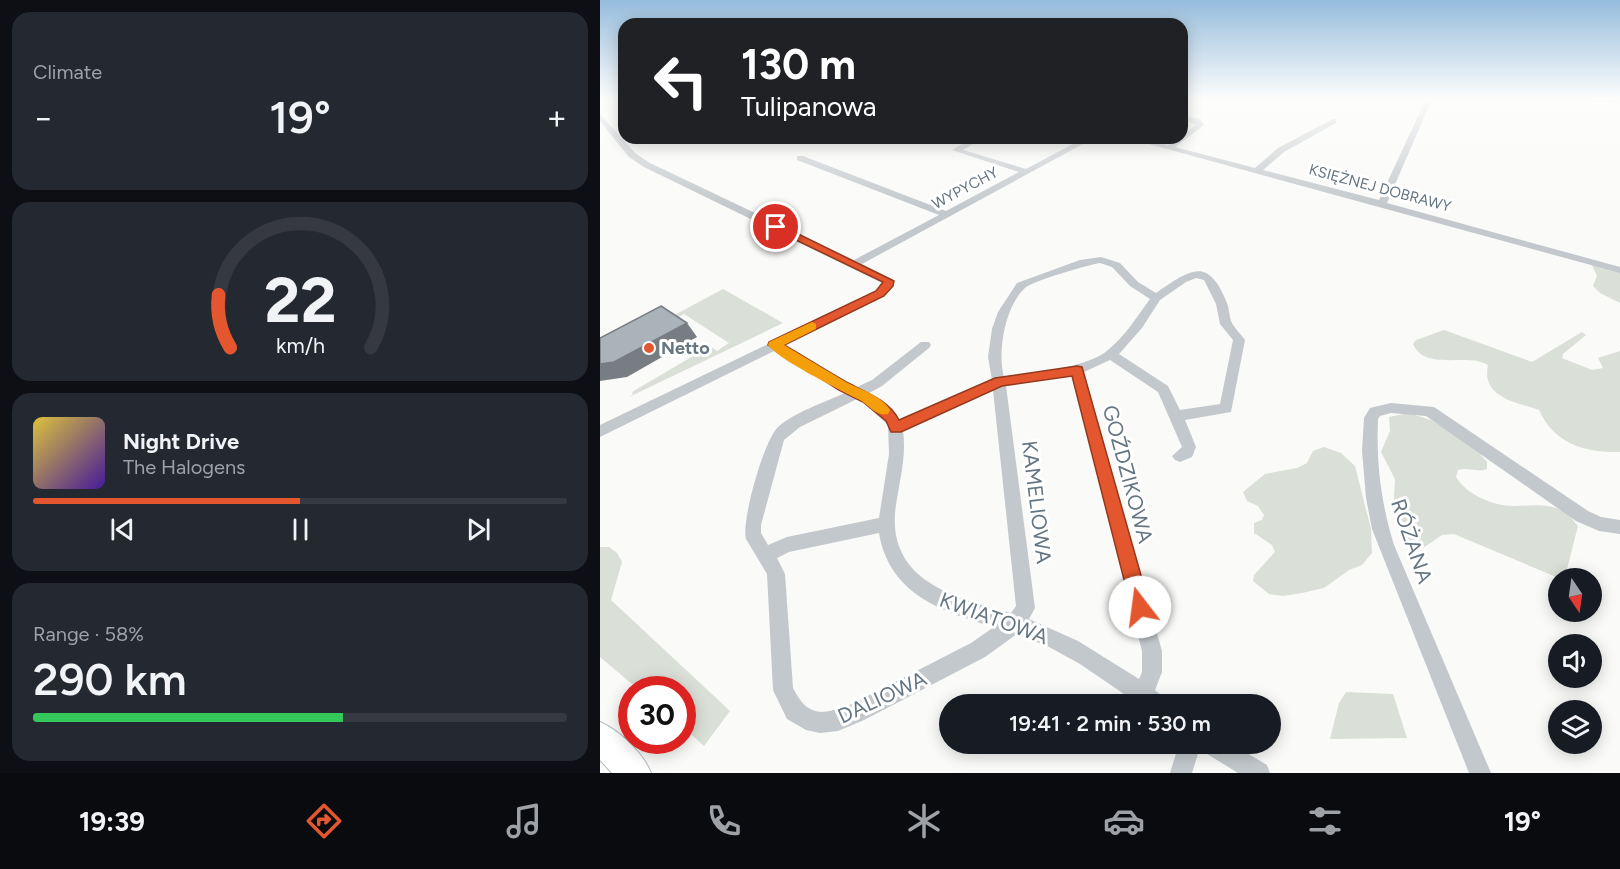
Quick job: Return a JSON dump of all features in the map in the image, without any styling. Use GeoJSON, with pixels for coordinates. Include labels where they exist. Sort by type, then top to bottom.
{"type":"FeatureCollection","features":[{"type":"Feature","properties":{"kind":"main road"},"geometry":{"type":"LineString","coordinates":[[600,738],[635,773]]}},
{"type":"Feature","properties":{"kind":"street"},"geometry":{"type":"LineString","coordinates":[[1257,171],[1281,150],[1309,135]]}},
{"type":"Feature","properties":{"kind":"street"},"geometry":{"type":"LineString","coordinates":[[1382,204],[1413,135]]}},
{"type":"Feature","properties":{"kind":"street"},"geometry":{"type":"LineString","coordinates":[[600,431],[880,294],[888,286],[888,281],[855,264],[647,165],[632,155],[623,144]]}},
{"type":"Feature","properties":{"kind":"street"},"geometry":{"type":"LineString","coordinates":[[968,144],[956,150],[1027,172]]}},
{"type":"Feature","properties":{"kind":"street","name":"WYPYCHY"},"geometry":{"type":"LineString","coordinates":[[855,264],[1078,144]]}},
{"type":"Feature","properties":{"kind":"street","name":"KSIĘŻNEJ DOBRAWY"},"geometry":{"type":"LineString","coordinates":[[1154,144],[1620,270]]}},
{"type":"Feature","properties":{"kind":"street"},"geometry":{"type":"LineString","coordinates":[[1169,148],[1174,144]]}},
{"type":"Feature","properties":{"kind":"street"},"geometry":{"type":"LineString","coordinates":[[800,158],[947,215]]}},
{"type":"Feature","properties":{"kind":"street","name":"KAMELIOWA"},"geometry":{"type":"LineString","coordinates":[[1014,625],[1026,608],[1027,598],[994,357],[998,329],[1004,312],[1021,285],[1084,262],[1101,260],[1112,262],[1143,292],[1156,298]]}},
{"type":"Feature","properties":{"kind":"street"},"geometry":{"type":"LineString","coordinates":[[774,345],[844,387],[859,393],[884,411],[896,428],[999,382],[1077,370],[1111,355],[1138,325],[1156,298],[1182,280],[1199,274],[1209,278],[1222,304],[1226,324],[1239,338],[1240,347],[1226,408],[1176,416]]}},
{"type":"Feature","properties":{"kind":"street","name":"DALIOWA"},"geometry":{"type":"LineString","coordinates":[[925,345],[877,383],[795,423],[777,438],[752,525],[756,542],[776,574],[783,690],[794,712],[806,719],[820,722],[838,720],[857,713],[978,650],[1014,625]]}},
{"type":"Feature","properties":{"kind":"street"},"geometry":{"type":"LineString","coordinates":[[1111,355],[1163,389],[1189,447],[1187,453],[1180,456]]}},
{"type":"Feature","properties":{"kind":"street","name":"GOŹDZIKOWA"},"geometry":{"type":"LineString","coordinates":[[1077,370],[1152,651],[1152,672],[1143,694]]}},
{"type":"Feature","properties":{"kind":"street","name":"RÓŻANA"},"geometry":{"type":"LineString","coordinates":[[1480,773],[1385,545],[1376,518],[1370,470],[1371,418],[1375,412],[1382,409],[1409,408],[1429,411],[1582,516],[1599,524],[1620,527]]}},
{"type":"Feature","properties":{"kind":"street","name":"KWIATOWA"},"geometry":{"type":"LineString","coordinates":[[896,428],[898,453],[887,524],[889,543],[898,562],[923,590],[944,603],[1040,632],[1089,659],[1143,694]]}},
{"type":"Feature","properties":{"kind":"street"},"geometry":{"type":"LineString","coordinates":[[766,555],[787,545],[887,524]]}},
{"type":"Feature","properties":{"kind":"street"},"geometry":{"type":"LineString","coordinates":[[1181,773],[1187,754]]}},
{"type":"Feature","properties":{"kind":"street"},"geometry":{"type":"LineString","coordinates":[[1228,754],[1259,773]]}},
{"type":"Feature","properties":{"kind":"shaded area"},"geometry":{"type":"Polygon","coordinates":[[[1591,263],[1620,272],[1620,303],[1600,293],[1593,286],[1597,276],[1591,263]]]}},
{"type":"Feature","properties":{"kind":"shaded area"},"geometry":{"type":"Polygon","coordinates":[[[723,289],[783,323],[629,397],[633,394],[632,392],[710,346],[717,351],[729,343],[684,314],[610,354],[600,355],[723,289]]]}},
{"type":"Feature","properties":{"kind":"shaded area"},"geometry":{"type":"Polygon","coordinates":[[[1444,330],[1532,362],[1582,332],[1586,335],[1563,354],[1562,358],[1592,370],[1603,368],[1598,358],[1620,351],[1620,452],[1595,451],[1572,444],[1562,438],[1545,422],[1539,410],[1511,401],[1495,392],[1487,376],[1488,365],[1470,360],[1437,360],[1419,352],[1413,344],[1416,340],[1444,330]]]}},
{"type":"Feature","properties":{"kind":"shaded area"},"geometry":{"type":"Polygon","coordinates":[[[1408,413],[1431,420],[1472,445],[1487,462],[1487,469],[1458,470],[1456,477],[1467,489],[1481,498],[1489,502],[1514,506],[1546,506],[1559,509],[1569,515],[1578,526],[1567,568],[1548,568],[1548,574],[1454,534],[1442,535],[1423,548],[1410,546],[1394,499],[1395,479],[1381,452],[1390,431],[1389,417],[1408,413]]]}},
{"type":"Feature","properties":{"kind":"shaded area"},"geometry":{"type":"Polygon","coordinates":[[[1324,447],[1341,453],[1355,466],[1371,529],[1372,553],[1362,565],[1349,570],[1324,588],[1283,596],[1269,594],[1253,581],[1254,575],[1275,552],[1272,545],[1254,533],[1254,523],[1262,520],[1264,515],[1258,506],[1247,501],[1243,492],[1265,474],[1297,468],[1307,463],[1313,451],[1324,447]]]}},
{"type":"Feature","properties":{"kind":"shaded area"},"geometry":{"type":"Polygon","coordinates":[[[600,547],[609,547],[617,553],[622,562],[611,600],[692,676],[622,676],[600,657],[600,547]]]}},
{"type":"Feature","properties":{"kind":"shaded area"},"geometry":{"type":"Polygon","coordinates":[[[696,679],[730,711],[704,746],[696,739],[696,679]]]}},
{"type":"Feature","properties":{"kind":"shaded area"},"geometry":{"type":"Polygon","coordinates":[[[1346,692],[1393,694],[1407,738],[1330,739],[1339,703],[1346,692]]]}},
{"type":"Feature","properties":{"kind":"building"},"geometry":{"type":"Polygon","coordinates":[[[661,306],[687,323],[614,362],[600,364],[600,338],[661,306]]]}},
{"type":"Feature","properties":{"kind":"slow traffic"},"geometry":{"type":"LineString","coordinates":[[812,326],[774,345],[844,387],[868,398],[883,410]]}},
{"type":"Feature","properties":{"kind":"place","name":"Netto"},"geometry":{"type":"Point","coordinates":[649,348]}},
{"type":"Feature","properties":{"kind":"route"},"geometry":{"type":"LineString","coordinates":[[776,227],[888,281],[888,286],[880,294],[774,345],[844,387],[868,398],[891,418],[896,428],[999,382],[1077,370],[1140,607]]}}]}
